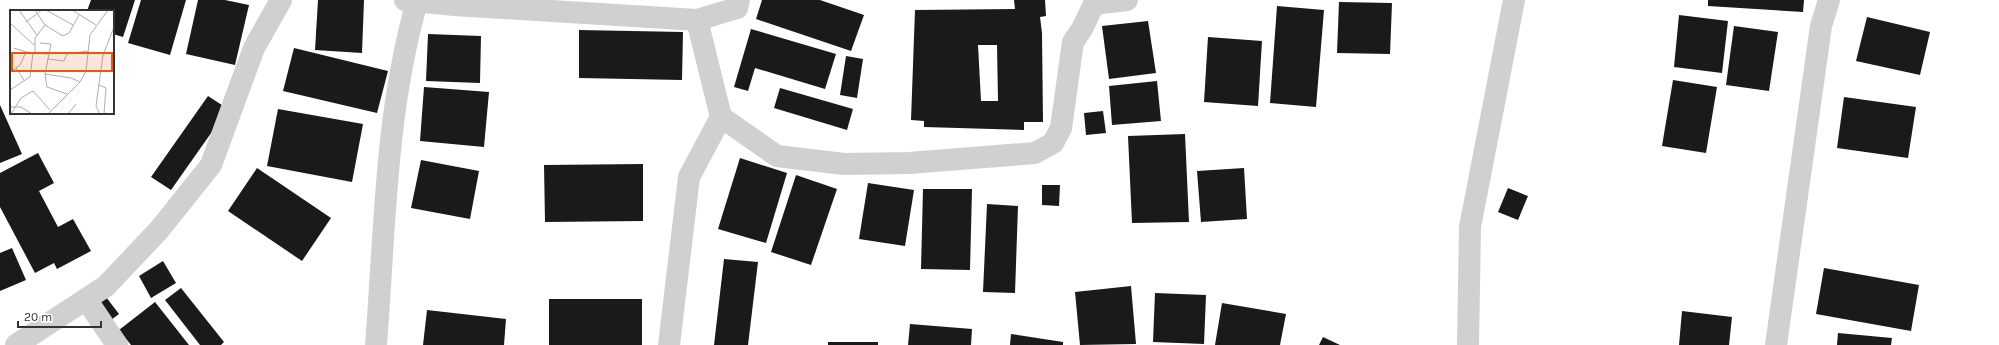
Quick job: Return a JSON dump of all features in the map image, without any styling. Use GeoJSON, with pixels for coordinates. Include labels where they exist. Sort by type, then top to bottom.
{"type":"FeatureCollection","features":[{"type":"Feature","properties":{"kind":"street"},"geometry":{"type":"LineString","coordinates":[[16,345],[106,286],[159,230],[211,165],[254,48],[281,0]]}},
{"type":"Feature","properties":{"kind":"street"},"geometry":{"type":"LineString","coordinates":[[376,345],[397,86],[406,39],[411,1],[454,2],[696,20],[737,8],[739,0]]}},
{"type":"Feature","properties":{"kind":"street"},"geometry":{"type":"LineString","coordinates":[[696,20],[721,117],[777,156],[844,164],[909,163],[1035,153],[1053,143],[1061,128],[1073,42],[1082,29],[1094,4],[1127,0]]}},
{"type":"Feature","properties":{"kind":"street"},"geometry":{"type":"LineString","coordinates":[[1468,345],[1470,228],[1514,0]]}},
{"type":"Feature","properties":{"kind":"street"},"geometry":{"type":"LineString","coordinates":[[1776,345],[1821,26],[1829,0]]}},
{"type":"Feature","properties":{"kind":"street"},"geometry":{"type":"LineString","coordinates":[[669,345],[689,177],[721,117]]}},
{"type":"Feature","properties":{"kind":"street"},"geometry":{"type":"LineString","coordinates":[[86,299],[117,345]]}},
{"type":"Feature","properties":{"kind":"building"},"geometry":{"type":"Polygon","coordinates":[[[91,0],[135,0],[123,37],[114,34],[114,10],[87,10],[91,0]]]}},
{"type":"Feature","properties":{"kind":"building"},"geometry":{"type":"Polygon","coordinates":[[[141,0],[186,0],[170,55],[128,43],[141,0]]]}},
{"type":"Feature","properties":{"kind":"building"},"geometry":{"type":"Polygon","coordinates":[[[198,0],[225,0],[249,5],[235,65],[186,54],[198,0]]]}},
{"type":"Feature","properties":{"kind":"building"},"geometry":{"type":"Polygon","coordinates":[[[318,0],[364,0],[362,53],[315,50],[318,0]]]}},
{"type":"Feature","properties":{"kind":"building"},"geometry":{"type":"Polygon","coordinates":[[[762,0],[820,0],[864,15],[851,51],[756,19],[762,0]]]}},
{"type":"Feature","properties":{"kind":"building"},"geometry":{"type":"Polygon","coordinates":[[[1014,0],[1045,0],[1046,16],[1040,17],[1042,33],[1043,122],[1024,122],[1024,130],[924,127],[924,121],[911,120],[915,10],[1015,9],[1014,0]],[[978,45],[981,101],[998,101],[997,45],[978,45]]]}},
{"type":"Feature","properties":{"kind":"building"},"geometry":{"type":"Polygon","coordinates":[[[1708,0],[1804,0],[1803,12],[1708,6],[1708,0]]]}},
{"type":"Feature","properties":{"kind":"building"},"geometry":{"type":"Polygon","coordinates":[[[1339,2],[1392,3],[1390,54],[1337,53],[1339,2]]]}},
{"type":"Feature","properties":{"kind":"building"},"geometry":{"type":"Polygon","coordinates":[[[1277,6],[1324,10],[1316,107],[1270,103],[1277,6]]]}},
{"type":"Feature","properties":{"kind":"building"},"geometry":{"type":"Polygon","coordinates":[[[1679,15],[1728,21],[1722,73],[1674,67],[1679,15]]]}},
{"type":"Feature","properties":{"kind":"building"},"geometry":{"type":"Polygon","coordinates":[[[1867,17],[1930,32],[1920,75],[1856,61],[1867,17]]]}},
{"type":"Feature","properties":{"kind":"building"},"geometry":{"type":"Polygon","coordinates":[[[1148,21],[1156,73],[1109,79],[1102,26],[1148,21]]]}},
{"type":"Feature","properties":{"kind":"building"},"geometry":{"type":"Polygon","coordinates":[[[1734,26],[1778,32],[1769,91],[1726,85],[1734,26]]]}},
{"type":"Feature","properties":{"kind":"building"},"geometry":{"type":"Polygon","coordinates":[[[751,29],[836,54],[825,89],[755,68],[748,91],[734,87],[751,29]]]}},
{"type":"Feature","properties":{"kind":"building"},"geometry":{"type":"Polygon","coordinates":[[[579,30],[683,32],[682,80],[579,78],[579,30]]]}},
{"type":"Feature","properties":{"kind":"building"},"geometry":{"type":"Polygon","coordinates":[[[428,34],[481,36],[480,83],[426,81],[428,34]]]}},
{"type":"Feature","properties":{"kind":"building"},"geometry":{"type":"Polygon","coordinates":[[[1208,37],[1262,41],[1258,106],[1204,102],[1208,37]]]}},
{"type":"Feature","properties":{"kind":"building"},"geometry":{"type":"Polygon","coordinates":[[[294,48],[388,71],[377,113],[283,91],[294,48]]]}},
{"type":"Feature","properties":{"kind":"building"},"geometry":{"type":"Polygon","coordinates":[[[846,56],[863,59],[857,98],[840,95],[846,56]]]}},
{"type":"Feature","properties":{"kind":"building"},"geometry":{"type":"Polygon","coordinates":[[[1673,80],[1717,87],[1706,153],[1662,146],[1673,80]]]}},
{"type":"Feature","properties":{"kind":"building"},"geometry":{"type":"Polygon","coordinates":[[[1157,81],[1161,121],[1112,125],[1109,86],[1157,81]]]}},
{"type":"Feature","properties":{"kind":"building"},"geometry":{"type":"Polygon","coordinates":[[[424,87],[489,92],[484,147],[420,141],[424,87]]]}},
{"type":"Feature","properties":{"kind":"building"},"geometry":{"type":"Polygon","coordinates":[[[780,88],[853,109],[847,130],[774,108],[780,88]]]}},
{"type":"Feature","properties":{"kind":"building"},"geometry":{"type":"Polygon","coordinates":[[[208,96],[228,109],[171,190],[151,177],[208,96]]]}},
{"type":"Feature","properties":{"kind":"building"},"geometry":{"type":"Polygon","coordinates":[[[1844,97],[1916,107],[1908,158],[1837,148],[1844,97]]]}},
{"type":"Feature","properties":{"kind":"building"},"geometry":{"type":"Polygon","coordinates":[[[0,105],[22,154],[0,163],[0,105]]]}},
{"type":"Feature","properties":{"kind":"building"},"geometry":{"type":"Polygon","coordinates":[[[278,109],[363,124],[352,182],[267,166],[278,109]]]}},
{"type":"Feature","properties":{"kind":"building"},"geometry":{"type":"Polygon","coordinates":[[[1103,111],[1106,133],[1086,135],[1084,113],[1103,111]]]}},
{"type":"Feature","properties":{"kind":"building"},"geometry":{"type":"Polygon","coordinates":[[[1185,134],[1189,222],[1132,223],[1128,136],[1185,134]]]}},
{"type":"Feature","properties":{"kind":"building"},"geometry":{"type":"Polygon","coordinates":[[[38,153],[54,183],[39,191],[58,227],[73,219],[91,251],[57,269],[54,263],[35,273],[0,207],[0,173],[38,153]]]}},
{"type":"Feature","properties":{"kind":"building"},"geometry":{"type":"Polygon","coordinates":[[[740,158],[787,173],[766,243],[718,229],[740,158]]]}},
{"type":"Feature","properties":{"kind":"building"},"geometry":{"type":"Polygon","coordinates":[[[421,160],[479,171],[470,219],[411,208],[421,160]]]}},
{"type":"Feature","properties":{"kind":"building"},"geometry":{"type":"Polygon","coordinates":[[[643,164],[643,221],[545,222],[544,165],[643,164]]]}},
{"type":"Feature","properties":{"kind":"building"},"geometry":{"type":"Polygon","coordinates":[[[257,168],[331,218],[302,261],[228,211],[257,168]]]}},
{"type":"Feature","properties":{"kind":"building"},"geometry":{"type":"Polygon","coordinates":[[[1244,168],[1247,219],[1201,222],[1197,171],[1244,168]]]}},
{"type":"Feature","properties":{"kind":"building"},"geometry":{"type":"Polygon","coordinates":[[[796,175],[837,189],[811,265],[771,252],[796,175]]]}},
{"type":"Feature","properties":{"kind":"building"},"geometry":{"type":"Polygon","coordinates":[[[868,183],[914,190],[905,246],[859,239],[868,183]]]}},
{"type":"Feature","properties":{"kind":"building"},"geometry":{"type":"Polygon","coordinates":[[[1042,185],[1060,185],[1059,206],[1042,205],[1042,185]]]}},
{"type":"Feature","properties":{"kind":"building"},"geometry":{"type":"Polygon","coordinates":[[[1508,188],[1528,196],[1518,220],[1498,212],[1508,188]]]}},
{"type":"Feature","properties":{"kind":"building"},"geometry":{"type":"Polygon","coordinates":[[[923,189],[972,189],[970,270],[921,269],[923,189]]]}},
{"type":"Feature","properties":{"kind":"building"},"geometry":{"type":"Polygon","coordinates":[[[987,204],[1018,206],[1015,293],[983,292],[987,204]]]}},
{"type":"Feature","properties":{"kind":"building"},"geometry":{"type":"Polygon","coordinates":[[[12,248],[26,280],[0,291],[0,253],[12,248]]]}},
{"type":"Feature","properties":{"kind":"building"},"geometry":{"type":"Polygon","coordinates":[[[724,259],[758,262],[748,345],[714,345],[724,259]]]}},
{"type":"Feature","properties":{"kind":"building"},"geometry":{"type":"Polygon","coordinates":[[[163,261],[176,283],[151,298],[139,276],[163,261]]]}},
{"type":"Feature","properties":{"kind":"building"},"geometry":{"type":"Polygon","coordinates":[[[1824,268],[1919,285],[1911,331],[1816,314],[1824,268]]]}},
{"type":"Feature","properties":{"kind":"building"},"geometry":{"type":"Polygon","coordinates":[[[1131,286],[1136,344],[1080,345],[1075,292],[1131,286]]]}},
{"type":"Feature","properties":{"kind":"building"},"geometry":{"type":"Polygon","coordinates":[[[181,288],[224,342],[221,345],[200,345],[165,300],[181,288]]]}},
{"type":"Feature","properties":{"kind":"building"},"geometry":{"type":"Polygon","coordinates":[[[1155,293],[1206,295],[1204,344],[1153,342],[1155,293]]]}},
{"type":"Feature","properties":{"kind":"building"},"geometry":{"type":"Polygon","coordinates":[[[106,297],[119,314],[107,323],[94,306],[106,297]]]}},
{"type":"Feature","properties":{"kind":"building"},"geometry":{"type":"Polygon","coordinates":[[[549,299],[642,299],[642,345],[549,345],[549,299]]]}},
{"type":"Feature","properties":{"kind":"building"},"geometry":{"type":"Polygon","coordinates":[[[155,302],[189,345],[131,345],[119,330],[155,302]]]}},
{"type":"Feature","properties":{"kind":"building"},"geometry":{"type":"Polygon","coordinates":[[[1222,303],[1286,314],[1280,345],[1215,345],[1222,303]]]}},
{"type":"Feature","properties":{"kind":"building"},"geometry":{"type":"Polygon","coordinates":[[[427,310],[506,319],[504,345],[423,345],[427,310]]]}},
{"type":"Feature","properties":{"kind":"building"},"geometry":{"type":"Polygon","coordinates":[[[1682,311],[1732,317],[1729,345],[1679,345],[1682,311]]]}},
{"type":"Feature","properties":{"kind":"building"},"geometry":{"type":"Polygon","coordinates":[[[910,324],[972,329],[971,345],[908,345],[910,324]]]}},
{"type":"Feature","properties":{"kind":"building"},"geometry":{"type":"Polygon","coordinates":[[[1838,333],[1892,338],[1891,345],[1837,345],[1838,333]]]}},
{"type":"Feature","properties":{"kind":"building"},"geometry":{"type":"Polygon","coordinates":[[[1011,334],[1063,342],[1063,345],[1010,345],[1011,334]]]}},
{"type":"Feature","properties":{"kind":"building"},"geometry":{"type":"Polygon","coordinates":[[[1323,337],[1340,345],[1319,345],[1323,337]]]}},
{"type":"Feature","properties":{"kind":"building"},"geometry":{"type":"Polygon","coordinates":[[[828,342],[878,342],[878,345],[828,345],[828,342]]]}}]}
